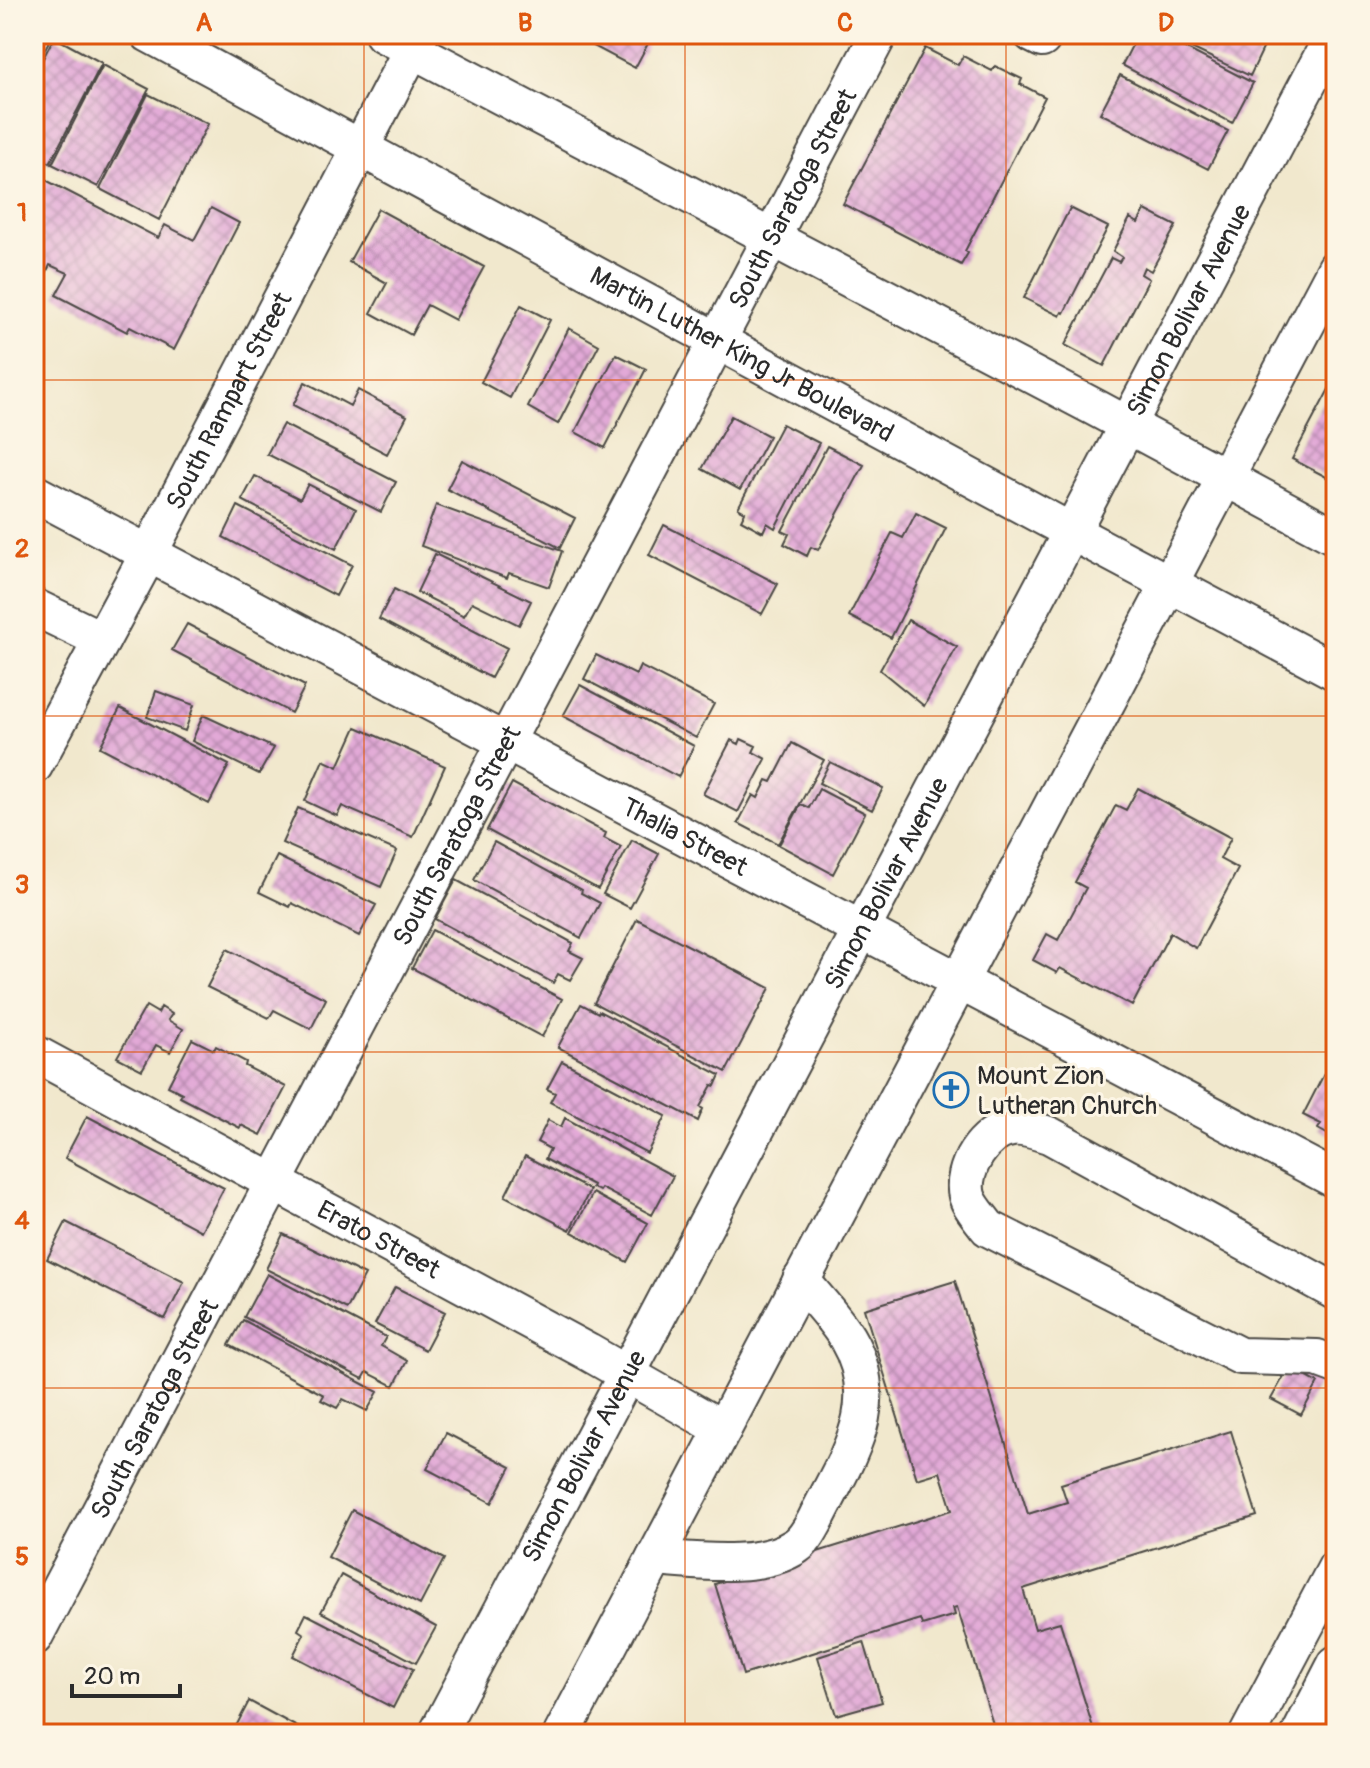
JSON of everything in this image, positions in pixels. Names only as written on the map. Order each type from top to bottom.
[{"type":"street","name":"Martin Luther King Jr Boulevard","points":[[149,34],[1336,672]]},
{"type":"street","name":"South Saratoga Street","points":[[34,1637],[879,34]]},
{"type":"street","name":"Simon Bolivar Avenue","points":[[437,1734],[1334,34]]},
{"type":"street","name":"South Rampart Street","points":[[34,766],[45,718],[102,640],[149,553],[360,149],[405,39]]},
{"type":"street","points":[[405,39],[1336,537]]},
{"type":"street","points":[[562,1734],[1336,268]]},
{"type":"street","name":"Thalia Street","points":[[34,493],[1336,1180]]},
{"type":"street","points":[[34,607],[102,640]]},
{"type":"street","name":"Erato Street","points":[[34,1053],[628,1374],[723,1429]]},
{"type":"street","points":[[1336,1292],[1049,1135],[1012,1128],[997,1133],[978,1151],[966,1176],[967,1198],[988,1228],[1001,1235],[1240,1356],[1317,1358],[1336,1365]]},
{"type":"street","points":[[655,1558],[722,1563],[766,1557],[795,1547],[806,1537],[815,1521],[862,1422],[865,1403],[862,1375],[846,1338],[801,1280]]},
{"type":"street","points":[[1336,1568],[1256,1719],[1309,1731],[1336,1664]]},
{"type":"building","points":[[34,34],[49,41],[34,70]]},
{"type":"building","points":[[571,34],[653,34],[635,68]]},
{"type":"building","points":[[1138,34],[1158,34],[1253,83],[1232,123],[1122,65]]},
{"type":"building","points":[[1162,34],[1270,34],[1250,76]]},
{"type":"building","points":[[54,37],[102,63],[50,163],[34,155],[34,76]]},
{"type":"building","points":[[925,48],[958,65],[963,56],[992,71],[995,66],[1022,79],[1020,84],[1045,97],[965,251],[968,253],[961,265],[843,204]]},
{"type":"building","points":[[103,65],[149,89],[98,187],[52,164]]},
{"type":"building","points":[[1120,75],[1228,131],[1208,169],[1100,113]]},
{"type":"building","points":[[148,94],[208,124],[159,220],[100,189]]},
{"type":"building","points":[[34,174],[158,238],[165,225],[194,240],[211,208],[239,223],[174,350],[130,327],[127,332],[56,295],[68,273],[50,265],[34,296]]},
{"type":"building","points":[[1070,208],[1108,227],[1060,316],[1024,298]]},
{"type":"building","points":[[378,209],[484,267],[455,320],[427,305],[411,335],[371,313],[387,283],[349,262]]},
{"type":"building","points":[[1145,210],[1176,226],[1151,271],[1144,267],[1141,274],[1149,279],[1104,366],[1065,345],[1111,258],[1119,262],[1122,257],[1113,251],[1130,218],[1138,223]]},
{"type":"building","points":[[521,305],[550,320],[510,398],[481,382]]},
{"type":"building","points":[[569,328],[599,345],[558,424],[528,407]]},
{"type":"building","points":[[616,354],[646,369],[605,448],[575,432]]},
{"type":"building","points":[[1336,376],[1336,482],[1292,459]]},
{"type":"building","points":[[305,382],[350,406],[358,390],[407,416],[387,454],[293,405]]},
{"type":"building","points":[[731,416],[769,436],[740,490],[702,469]]},
{"type":"building","points":[[283,424],[396,482],[381,512],[267,454]]},
{"type":"building","points":[[782,424],[819,443],[775,528],[767,523],[763,532],[741,520],[745,512],[738,508]]},
{"type":"building","points":[[827,446],[864,465],[818,550],[811,547],[807,556],[784,544],[789,534],[782,531]]},
{"type":"building","points":[[462,460],[575,518],[560,548],[447,489]]},
{"type":"building","points":[[255,476],[300,499],[308,484],[356,509],[336,549],[242,500]]},
{"type":"building","points":[[436,505],[562,551],[549,587],[509,573],[507,578],[421,546]]},
{"type":"building","points":[[238,506],[352,565],[336,596],[223,537]]},
{"type":"building","points":[[916,513],[946,528],[891,638],[849,616],[892,533],[903,538]]},
{"type":"building","points":[[664,525],[778,584],[762,614],[649,555]]},
{"type":"building","points":[[435,554],[531,601],[519,625],[472,602],[464,616],[417,592]]},
{"type":"building","points":[[394,589],[507,648],[491,678],[379,619]]},
{"type":"building","points":[[908,620],[957,647],[924,706],[880,670]]},
{"type":"building","points":[[187,624],[305,686],[291,713],[172,650]]},
{"type":"building","points":[[596,655],[636,675],[640,666],[714,704],[696,738],[584,679]]},
{"type":"building","points":[[580,685],[694,746],[678,777],[563,716]]},
{"type":"building","points":[[156,691],[194,705],[185,731],[147,717]]},
{"type":"building","points":[[120,708],[229,765],[209,804],[100,747]]},
{"type":"building","points":[[203,715],[274,748],[259,774],[192,741]]},
{"type":"building","points":[[356,727],[445,766],[413,837],[342,806],[337,816],[305,801],[323,760],[338,767]]},
{"type":"building","points":[[741,739],[756,746],[753,752],[766,759],[738,812],[703,794],[731,740],[739,744]]},
{"type":"building","points":[[792,743],[824,760],[778,844],[738,823],[753,795],[758,798],[767,780],[772,782]]},
{"type":"building","points":[[830,762],[883,788],[872,810],[819,783]]},
{"type":"building","points":[[512,783],[606,833],[604,838],[621,847],[598,889],[487,830]]},
{"type":"building","points":[[1138,788],[1231,838],[1220,859],[1238,869],[1196,948],[1170,933],[1132,1006],[1060,968],[1057,973],[1033,960],[1047,934],[1058,940],[1086,888],[1075,882],[1116,805],[1126,810]]},
{"type":"building","points":[[819,789],[865,813],[833,874],[779,845],[801,804],[809,808]]},
{"type":"building","points":[[298,808],[397,851],[381,887],[282,843]]},
{"type":"building","points":[[632,840],[659,854],[630,908],[603,894]]},
{"type":"building","points":[[494,842],[600,903],[581,938],[474,880]]},
{"type":"building","points":[[277,856],[376,905],[359,936],[292,903],[290,907],[259,892]]},
{"type":"building","points":[[456,880],[573,943],[569,951],[583,958],[570,980],[558,974],[553,983],[435,919]]},
{"type":"building","points":[[637,919],[770,988],[726,1072],[594,1003]]},
{"type":"building","points":[[432,930],[562,999],[542,1037],[412,968]]},
{"type":"building","points":[[227,949],[326,999],[311,1029],[274,1010],[269,1018],[207,987]]},
{"type":"building","points":[[581,1004],[720,1075],[700,1107],[703,1109],[698,1121],[558,1047]]},
{"type":"building","points":[[146,1006],[158,1013],[161,1007],[172,1014],[168,1020],[183,1029],[170,1052],[156,1045],[142,1070],[117,1057]]},
{"type":"building","points":[[192,1039],[214,1050],[216,1046],[246,1062],[245,1066],[286,1087],[261,1135],[241,1125],[240,1128],[180,1097],[182,1093],[168,1086]]},
{"type":"building","points":[[562,1061],[666,1116],[647,1153],[550,1102],[555,1093],[547,1089]]},
{"type":"building","points":[[1325,1072],[1336,1077],[1336,1139],[1318,1129],[1321,1124],[1303,1115]]},
{"type":"building","points":[[87,1116],[224,1188],[201,1231],[65,1158]]},
{"type":"building","points":[[565,1118],[673,1176],[652,1215],[601,1188],[599,1191],[545,1159],[550,1149],[537,1142],[548,1120],[561,1127]]},
{"type":"building","points":[[525,1156],[590,1190],[570,1230],[505,1196]]},
{"type":"building","points":[[593,1193],[648,1223],[627,1262],[572,1232]]},
{"type":"building","points":[[66,1222],[184,1282],[165,1319],[47,1259]]},
{"type":"building","points":[[283,1234],[365,1275],[347,1309],[266,1269]]},
{"type":"building","points":[[267,1274],[386,1337],[381,1346],[407,1361],[394,1386],[367,1372],[363,1379],[244,1317]]},
{"type":"building","points":[[955,1281],[1028,1514],[1067,1502],[1061,1484],[1231,1431],[1257,1516],[1023,1589],[1035,1629],[1060,1622],[1095,1734],[996,1734],[957,1607],[953,1608],[955,1615],[922,1625],[920,1619],[743,1675],[715,1584],[952,1510],[940,1472],[917,1479],[864,1309]]},
{"type":"building","points":[[395,1287],[445,1312],[425,1350],[375,1324]]},
{"type":"building","points":[[243,1320],[378,1392],[367,1411],[343,1399],[337,1408],[321,1400],[324,1395],[229,1345]]},
{"type":"building","points":[[1289,1367],[1318,1383],[1301,1415],[1271,1399]]},
{"type":"building","points":[[446,1433],[511,1467],[492,1503],[427,1469]]},
{"type":"building","points":[[352,1510],[444,1559],[420,1605],[328,1557]]},
{"type":"building","points":[[341,1575],[436,1627],[416,1663],[321,1612]]},
{"type":"building","points":[[306,1614],[413,1669],[393,1708],[293,1656],[304,1634],[298,1630]]},
{"type":"building","points":[[864,1642],[882,1702],[836,1715],[818,1657]]},
{"type":"building","points":[[249,1701],[310,1734],[232,1734]]},
{"type":"place","name":"Mount Zion Lutheran Church","points":[[951,1090]]}]
